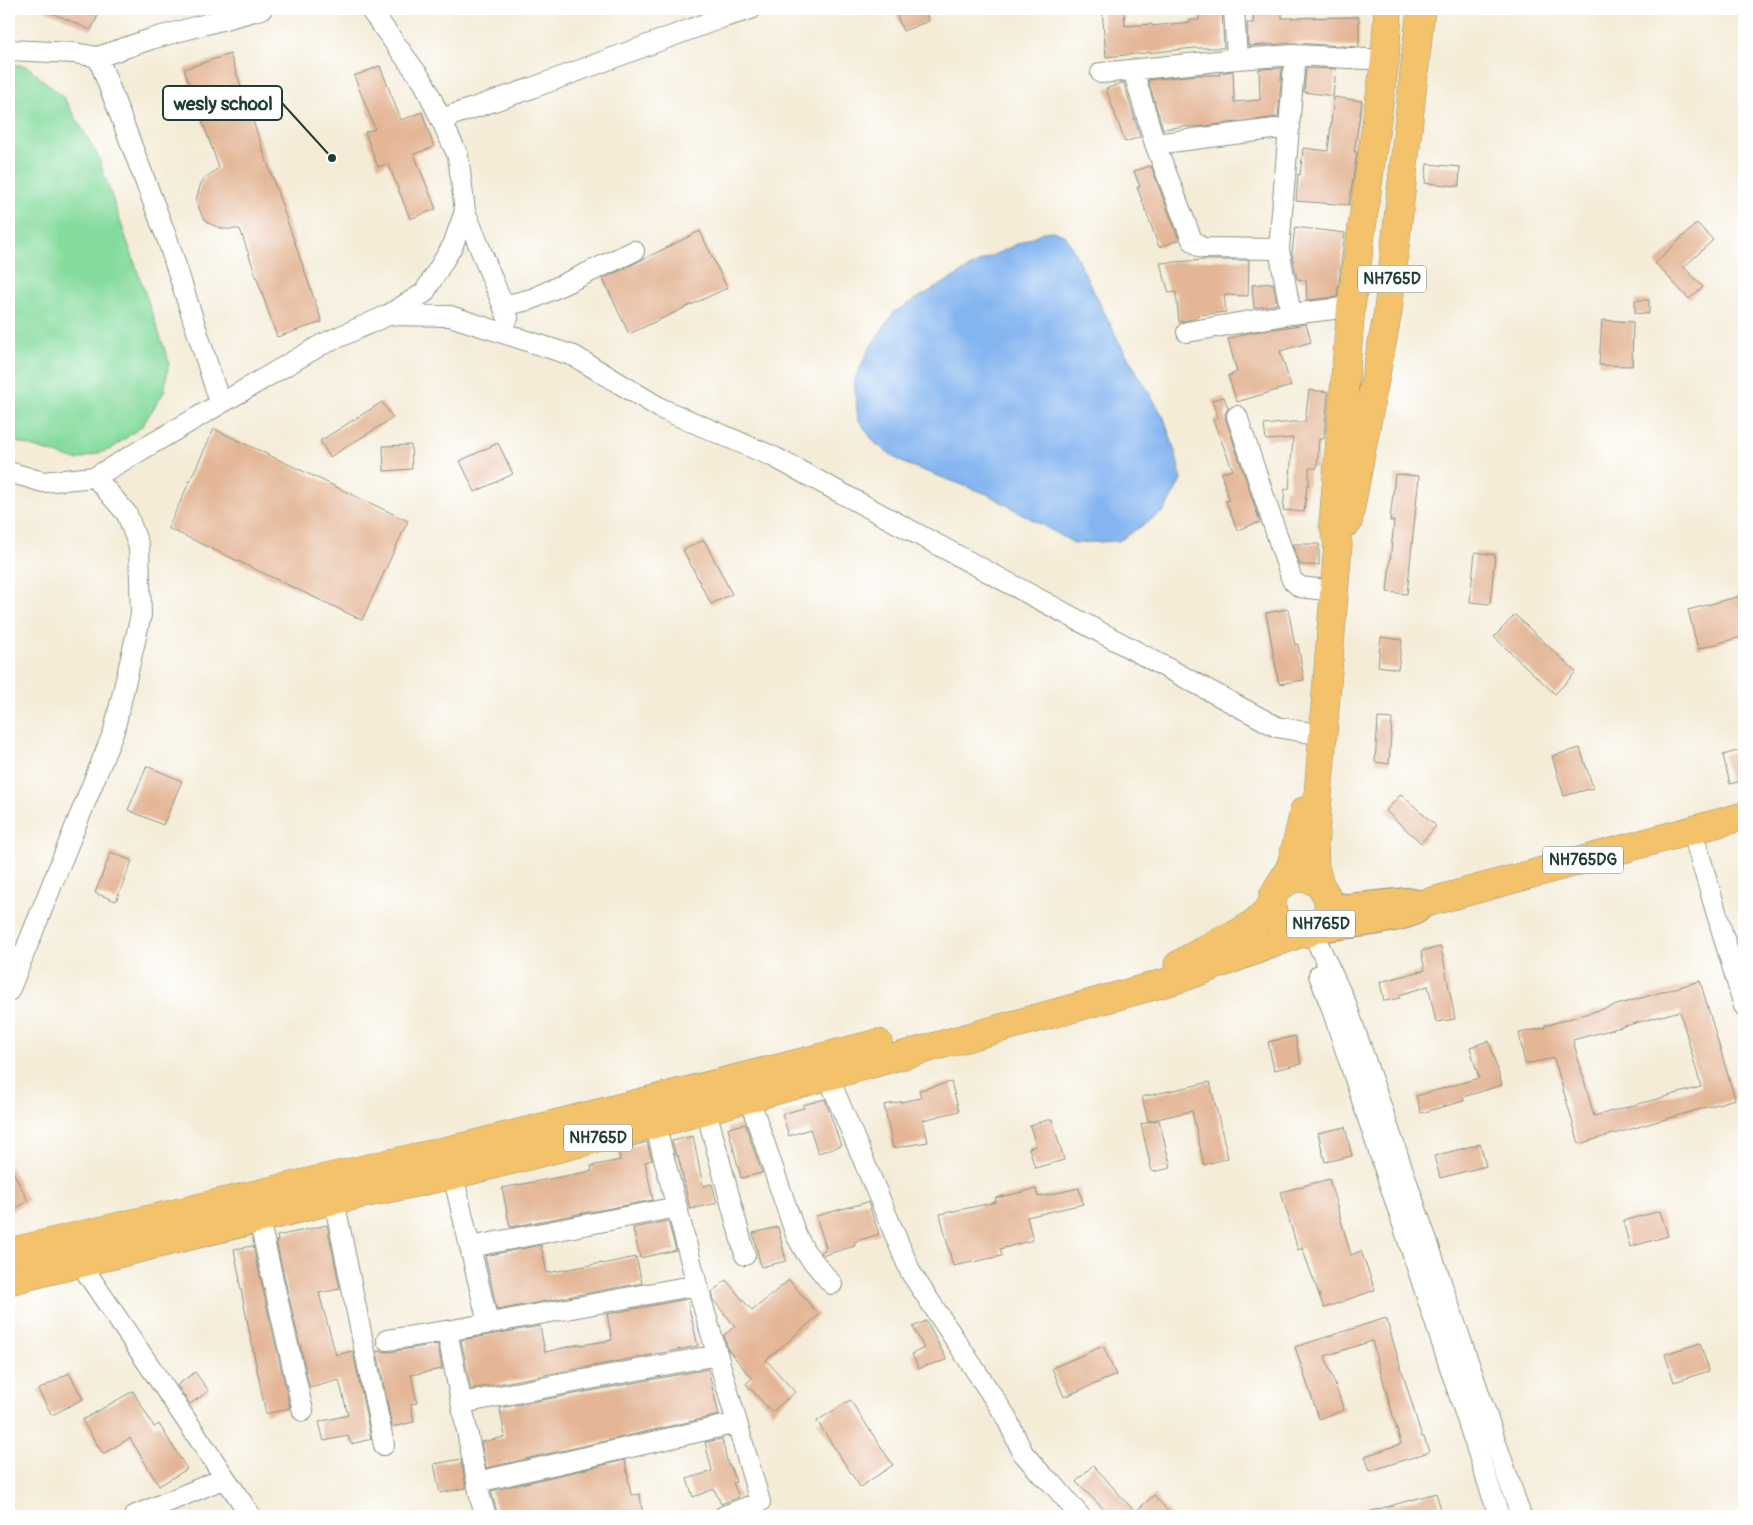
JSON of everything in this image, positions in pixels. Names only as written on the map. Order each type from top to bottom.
[{"type":"highway","name":"NH765D","points":[[1313,920],[1314,846],[1338,544],[1333,523],[1351,307],[1385,60],[1388,9]]},
{"type":"highway","name":"NH765D","points":[[1338,544],[1346,529],[1349,517],[1388,310],[1421,9]]},
{"type":"highway","name":"NH765D","points":[[1313,920],[1291,932],[1283,928],[1277,922],[1275,897],[1290,867],[1321,744]]},
{"type":"highway","name":"NH765DG","points":[[1422,904],[1744,816]]},
{"type":"highway","name":"NH765D","points":[[9,1252],[467,1146],[1175,967],[1222,940],[1239,933],[1255,922],[1287,881],[1297,878],[1308,879],[1313,920]]},
{"type":"highway","name":"NH765D","points":[[9,1281],[334,1200],[453,1175],[706,1110],[1182,978],[1313,920]]},
{"type":"main road","points":[[1313,920],[1348,906],[1407,901],[1422,904]]},
{"type":"street","points":[[9,50],[98,56],[262,9]]},
{"type":"street","points":[[370,9],[424,83],[458,156],[465,211],[515,336]]},
{"type":"street","points":[[441,119],[529,89],[720,18],[751,9]]},
{"type":"street","points":[[1234,9],[1236,59]]},
{"type":"street","points":[[1291,314],[1279,249],[1295,55]]},
{"type":"street","points":[[1102,73],[1295,55],[1385,60]]},
{"type":"street","points":[[98,56],[168,241],[220,403]]},
{"type":"street","points":[[1133,70],[1154,144],[1192,240],[1196,245],[1202,248],[1279,249]]},
{"type":"street","points":[[1154,144],[1290,127]]},
{"type":"street","points":[[9,472],[43,482],[95,476],[321,345],[388,315],[424,293],[453,245],[465,211]]},
{"type":"street","points":[[503,306],[532,300],[634,251]]},
{"type":"street","points":[[1187,332],[1291,314],[1351,307]]},
{"type":"street","points":[[388,315],[450,316],[574,356],[662,409],[774,457],[1277,727],[1321,744]]},
{"type":"street","points":[[1237,416],[1288,573],[1292,580],[1300,587],[1334,591]]},
{"type":"street","points":[[9,991],[114,731],[141,615],[139,547],[127,514],[95,476]]},
{"type":"street","points":[[1692,830],[1744,1006]]},
{"type":"street","points":[[1313,920],[1331,1006],[1499,1516]]},
{"type":"street","points":[[1313,920],[1346,1004],[1521,1516]]},
{"type":"street","points":[[828,1076],[911,1273],[1004,1415],[1023,1453],[1080,1516]]},
{"type":"street","points":[[749,1098],[796,1235],[806,1253],[832,1284]]},
{"type":"street","points":[[706,1110],[745,1255]]},
{"type":"street","points":[[655,1124],[697,1286],[765,1509],[724,1516]]},
{"type":"street","points":[[453,1175],[488,1323]]},
{"type":"street","points":[[334,1200],[384,1445]]},
{"type":"street","points":[[470,1247],[677,1206]]},
{"type":"street","points":[[259,1219],[303,1411]]},
{"type":"street","points":[[80,1263],[251,1516]]},
{"type":"street","points":[[387,1340],[697,1286]]},
{"type":"street","points":[[447,1331],[477,1482],[486,1516]]},
{"type":"street","points":[[462,1403],[717,1355]]},
{"type":"street","points":[[477,1482],[738,1424]]},
{"type":"street","points":[[134,1516],[225,1478]]},
{"type":"green space","points":[[9,64],[27,66],[64,98],[97,154],[169,362],[164,392],[142,426],[111,449],[77,460],[9,438]]},
{"type":"water","points":[[1053,231],[1066,236],[1119,342],[1164,418],[1176,454],[1181,480],[1164,511],[1119,541],[1074,543],[987,494],[903,463],[875,443],[858,419],[854,381],[869,349],[894,312],[985,259],[1043,232]]},
{"type":"building","points":[[43,9],[101,9],[91,30]]},
{"type":"building","points":[[894,9],[924,9],[929,21],[903,31]]},
{"type":"building","points":[[1102,9],[1124,9],[1125,26],[1152,24],[1152,26],[1199,20],[1199,9],[1222,9],[1224,48],[1195,48],[1106,57]]},
{"type":"building","points":[[1254,9],[1282,9],[1282,18],[1359,17],[1359,47],[1296,43],[1248,46],[1247,23],[1253,23]]},
{"type":"building","points":[[230,54],[322,322],[277,337],[240,229],[223,229],[208,223],[202,216],[196,200],[201,183],[219,168],[184,69]]},
{"type":"building","points":[[380,66],[401,120],[422,112],[434,147],[414,154],[436,209],[410,219],[388,163],[378,167],[365,132],[375,129],[354,76]]},
{"type":"building","points":[[1282,68],[1278,117],[1205,126],[1163,129],[1148,80],[1198,75],[1220,75],[1219,73],[1233,71],[1234,102],[1260,100],[1259,69]]},
{"type":"building","points":[[1306,68],[1336,69],[1333,96],[1304,92]]},
{"type":"building","points":[[1124,83],[1140,137],[1125,142],[1106,89]]},
{"type":"building","points":[[1334,97],[1362,101],[1354,152],[1357,152],[1349,205],[1296,201],[1298,174],[1300,175],[1303,148],[1328,151]]},
{"type":"building","points":[[1427,164],[1460,167],[1459,186],[1425,183]]},
{"type":"building","points":[[1151,166],[1179,240],[1159,247],[1137,187],[1140,187],[1134,171]]},
{"type":"building","points":[[1697,223],[1713,240],[1684,267],[1703,287],[1689,299],[1655,263]]},
{"type":"building","points":[[1295,227],[1345,233],[1337,297],[1307,300],[1306,280],[1297,279],[1292,253]]},
{"type":"building","points":[[700,231],[727,288],[629,334],[603,279]]},
{"type":"building","points":[[1204,260],[1249,260],[1248,296],[1224,295],[1226,312],[1197,315],[1197,318],[1179,322],[1176,292],[1169,293],[1160,263]]},
{"type":"building","points":[[1273,283],[1277,304],[1254,308],[1252,285]]},
{"type":"building","points":[[1635,300],[1649,300],[1649,314],[1635,313]]},
{"type":"building","points":[[1602,320],[1633,322],[1632,366],[1599,365]]},
{"type":"building","points":[[1306,324],[1311,342],[1280,351],[1291,386],[1237,402],[1228,376],[1237,372],[1228,339],[1248,333]]},
{"type":"building","points":[[1309,390],[1328,392],[1324,439],[1319,439],[1317,468],[1309,468],[1309,485],[1307,485],[1304,512],[1283,510],[1285,489],[1289,489],[1293,438],[1266,440],[1264,425],[1305,422]]},
{"type":"building","points":[[1224,397],[1228,408],[1225,414],[1226,420],[1260,522],[1237,530],[1226,501],[1229,500],[1221,473],[1233,470],[1213,420],[1218,418],[1212,400]]},
{"type":"building","points":[[382,402],[393,418],[330,457],[320,441]]},
{"type":"building","points":[[214,429],[408,521],[362,620],[168,528]]},
{"type":"building","points":[[498,443],[513,474],[475,492],[460,461]]},
{"type":"building","points":[[411,445],[412,469],[384,471],[383,446]]},
{"type":"building","points":[[1395,474],[1419,476],[1407,594],[1387,592],[1394,521],[1390,521]]},
{"type":"building","points":[[704,540],[732,594],[711,604],[683,550]]},
{"type":"building","points":[[1293,544],[1319,544],[1319,565],[1300,565]]},
{"type":"building","points":[[1475,552],[1495,555],[1490,604],[1470,602]]},
{"type":"building","points":[[1744,595],[1744,636],[1698,649],[1688,610]]},
{"type":"building","points":[[1288,609],[1295,645],[1298,644],[1304,680],[1279,684],[1266,613]]},
{"type":"building","points":[[1515,615],[1576,672],[1555,694],[1494,637]]},
{"type":"building","points":[[1381,637],[1402,640],[1398,669],[1378,666]]},
{"type":"building","points":[[1378,718],[1392,719],[1389,764],[1375,762]]},
{"type":"building","points":[[1580,748],[1593,788],[1564,796],[1552,756]]},
{"type":"building","points":[[1744,749],[1744,780],[1730,784],[1723,755]]},
{"type":"building","points":[[147,766],[182,781],[163,825],[128,810]]},
{"type":"building","points":[[1401,794],[1436,826],[1421,843],[1386,811]]},
{"type":"building","points":[[111,852],[132,861],[116,901],[95,893]]},
{"type":"building","points":[[1441,947],[1455,1019],[1436,1022],[1428,986],[1399,995],[1400,998],[1384,1001],[1380,982],[1425,970],[1421,951]]},
{"type":"building","points":[[1700,981],[1735,1099],[1579,1144],[1554,1058],[1525,1064],[1519,1033],[1545,1028],[1544,1026]],"holes":[[[1680,1011],[1701,1087],[1594,1116],[1573,1040]]]},
{"type":"building","points":[[1295,1036],[1301,1064],[1274,1070],[1268,1042]]},
{"type":"building","points":[[1489,1041],[1502,1085],[1463,1097],[1464,1101],[1421,1113],[1416,1096],[1479,1078],[1470,1047]]},
{"type":"building","points":[[951,1082],[959,1111],[923,1120],[928,1142],[893,1148],[884,1105],[921,1098],[919,1090]]},
{"type":"building","points":[[1210,1082],[1228,1158],[1204,1165],[1192,1111],[1148,1121],[1142,1097]]},
{"type":"building","points":[[825,1099],[841,1146],[818,1153],[810,1129],[789,1136],[782,1114],[804,1108],[803,1105]]},
{"type":"building","points":[[1052,1119],[1064,1160],[1035,1168],[1029,1148],[1036,1146],[1030,1125]]},
{"type":"building","points":[[1159,1120],[1171,1168],[1152,1172],[1141,1124]]},
{"type":"building","points":[[745,1124],[762,1173],[741,1178],[728,1128]]},
{"type":"building","points":[[1345,1127],[1352,1156],[1325,1162],[1318,1133]]},
{"type":"building","points":[[693,1136],[703,1186],[712,1184],[717,1203],[690,1209],[678,1155],[676,1156],[672,1141]]},
{"type":"building","points":[[647,1142],[652,1160],[645,1162],[653,1200],[510,1227],[502,1188],[592,1171],[591,1166],[620,1160],[618,1150]]},
{"type":"building","points":[[1480,1144],[1486,1166],[1440,1178],[1434,1156]]},
{"type":"building","points":[[9,1164],[28,1201],[9,1212]]},
{"type":"building","points":[[1329,1179],[1351,1255],[1361,1251],[1375,1290],[1324,1308],[1302,1248],[1298,1250],[1281,1192]]},
{"type":"building","points":[[1079,1188],[1083,1204],[1027,1217],[1033,1240],[1000,1249],[1002,1256],[953,1266],[940,1214],[996,1202],[995,1198],[1036,1189],[1038,1197]]},
{"type":"building","points":[[868,1202],[879,1234],[854,1242],[855,1246],[824,1255],[821,1253],[826,1248],[816,1216]]},
{"type":"building","points":[[1660,1211],[1668,1236],[1630,1247],[1623,1221]]},
{"type":"building","points":[[668,1221],[676,1250],[640,1258],[633,1228]]},
{"type":"building","points":[[327,1225],[340,1289],[319,1293],[336,1355],[353,1351],[371,1439],[351,1444],[348,1436],[324,1441],[319,1422],[348,1415],[339,1380],[310,1388],[276,1241],[278,1241],[277,1236]]},
{"type":"building","points":[[778,1227],[786,1261],[761,1267],[753,1233]]},
{"type":"building","points":[[541,1245],[547,1273],[636,1257],[642,1283],[497,1310],[485,1256]]},
{"type":"building","points":[[253,1246],[290,1408],[266,1414],[234,1249]]},
{"type":"building","points":[[726,1280],[752,1311],[789,1280],[819,1315],[766,1360],[795,1392],[772,1412],[746,1384],[752,1378],[728,1350],[724,1335],[735,1326],[714,1301],[712,1292]]},
{"type":"building","points":[[687,1299],[698,1346],[471,1389],[461,1340],[540,1326],[545,1352],[581,1344],[612,1340],[607,1314]]},
{"type":"building","points":[[1386,1318],[1422,1437],[1424,1437],[1429,1452],[1370,1471],[1365,1456],[1401,1444],[1372,1341],[1325,1356],[1344,1410],[1319,1419],[1295,1347]]},
{"type":"building","points":[[926,1321],[947,1360],[919,1369],[912,1354],[924,1348],[913,1327]]},
{"type":"building","points":[[1700,1343],[1709,1371],[1674,1382],[1665,1354]]},
{"type":"building","points":[[438,1344],[442,1369],[411,1375],[417,1403],[411,1404],[414,1422],[392,1427],[377,1351],[389,1352]]},
{"type":"building","points":[[1103,1346],[1116,1375],[1064,1397],[1052,1368]]},
{"type":"building","points":[[708,1369],[719,1415],[486,1468],[481,1442],[505,1437],[500,1408]]},
{"type":"building","points":[[195,1372],[209,1391],[190,1404],[177,1385]]},
{"type":"building","points":[[69,1373],[83,1399],[52,1415],[38,1390]]},
{"type":"building","points":[[133,1391],[154,1427],[159,1424],[187,1469],[159,1486],[130,1438],[103,1454],[82,1420]]},
{"type":"building","points":[[850,1400],[893,1465],[860,1487],[817,1421]]},
{"type":"building","points":[[722,1439],[728,1465],[730,1465],[736,1482],[733,1483],[739,1497],[721,1504],[714,1489],[693,1497],[687,1479],[712,1471],[705,1442]]},
{"type":"building","points":[[461,1459],[466,1488],[440,1493],[434,1464]]},
{"type":"building","points":[[625,1460],[631,1495],[640,1494],[643,1516],[498,1516],[491,1491]]},
{"type":"building","points":[[1093,1465],[1135,1512],[1154,1495],[1172,1516],[1111,1516],[1076,1482]]},
{"type":"building","points":[[1436,1493],[1443,1516],[1368,1516],[1368,1512]]},
{"type":"place","name":"wesly school","points":[[332,158]]}]
